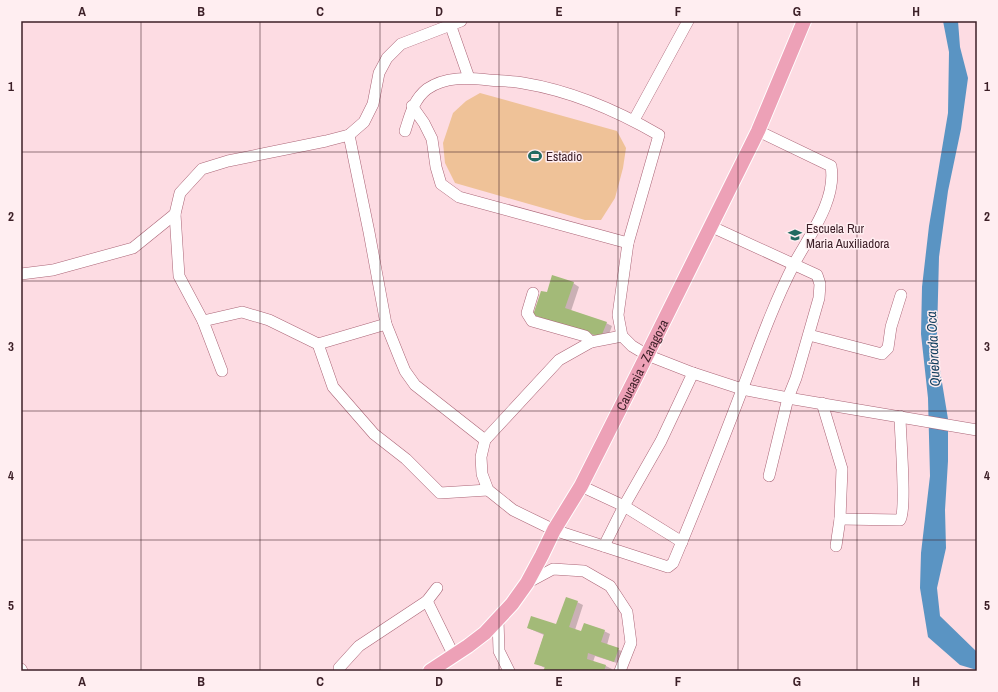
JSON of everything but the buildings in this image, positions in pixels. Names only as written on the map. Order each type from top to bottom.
[{"type":"main road","name":"Caucasia - Zaragoza","points":[[430,671],[454,656],[485,633],[512,604],[527,583],[554,530],[581,486],[758,131],[804,21]]},
{"type":"street","points":[[634,120],[688,21]]},
{"type":"street","points":[[222,371],[203,321],[179,276],[175,214],[180,193],[202,169],[228,161],[349,135],[364,122],[373,104],[379,73],[387,58],[401,44],[453,22],[469,78]]},
{"type":"street","points":[[405,131],[412,106],[427,90],[447,80],[469,78],[523,83],[575,96],[634,120],[659,135],[628,243],[618,315],[622,336],[632,346],[647,355],[693,373],[742,389],[977,430]]},
{"type":"street","points":[[412,106],[432,138],[436,167],[441,184],[459,198],[628,243]]},
{"type":"street","points":[[622,336],[591,342],[559,360],[485,440],[481,457],[482,474],[488,490],[513,510],[554,530],[668,567],[673,563],[682,542],[768,323],[794,264],[822,215],[832,183],[831,166],[758,131]]},
{"type":"street","points":[[349,135],[386,324],[402,365],[415,385],[485,440]]},
{"type":"street","points":[[21,274],[52,270],[133,248],[175,214]]},
{"type":"street","points":[[710,226],[817,275],[820,284],[819,298],[809,335],[788,398],[769,476]]},
{"type":"street","points":[[533,293],[527,313],[532,321],[585,336],[591,342]]},
{"type":"street","points":[[809,335],[882,354],[888,348],[891,327],[901,295]]},
{"type":"street","points":[[203,321],[242,312],[269,320],[318,344],[386,324]]},
{"type":"street","points":[[318,344],[333,387],[374,434],[406,459],[440,493],[488,490]]},
{"type":"street","points":[[604,546],[624,506],[661,441],[693,373]]},
{"type":"street","points":[[822,403],[842,469],[840,519],[836,546]]},
{"type":"street","points":[[840,519],[900,520],[902,518],[904,500],[900,416]]},
{"type":"street","points":[[581,486],[624,506],[682,542]]},
{"type":"street","points":[[527,583],[553,569],[584,571],[610,586],[627,612],[631,643],[620,671]]},
{"type":"street","points":[[339,668],[359,646],[427,601],[437,588]]},
{"type":"street","points":[[427,601],[454,656]]},
{"type":"street","points":[[498,620],[499,651],[509,671]]},
{"type":"shaded area","name":"Estadio","points":[[480,93],[617,131],[626,148],[623,168],[615,198],[601,220],[585,220],[455,183],[445,163],[443,143],[453,113],[466,101]]},
{"type":"water","name":"Quebrada Oca","points":[[943,21],[958,21],[960,47],[968,78],[961,129],[948,191],[939,257],[937,334],[939,364],[948,419],[948,461],[945,510],[946,548],[937,588],[940,616],[977,652],[977,670],[960,665],[928,637],[920,588],[921,553],[930,476],[928,398],[921,334],[922,287],[929,226],[948,113],[949,52]]},
{"type":"place","name":"Estadio","points":[[535,156]]},
{"type":"place","name":"Escuela Rur Maria Auxiliadora","points":[[795,235]]}]
